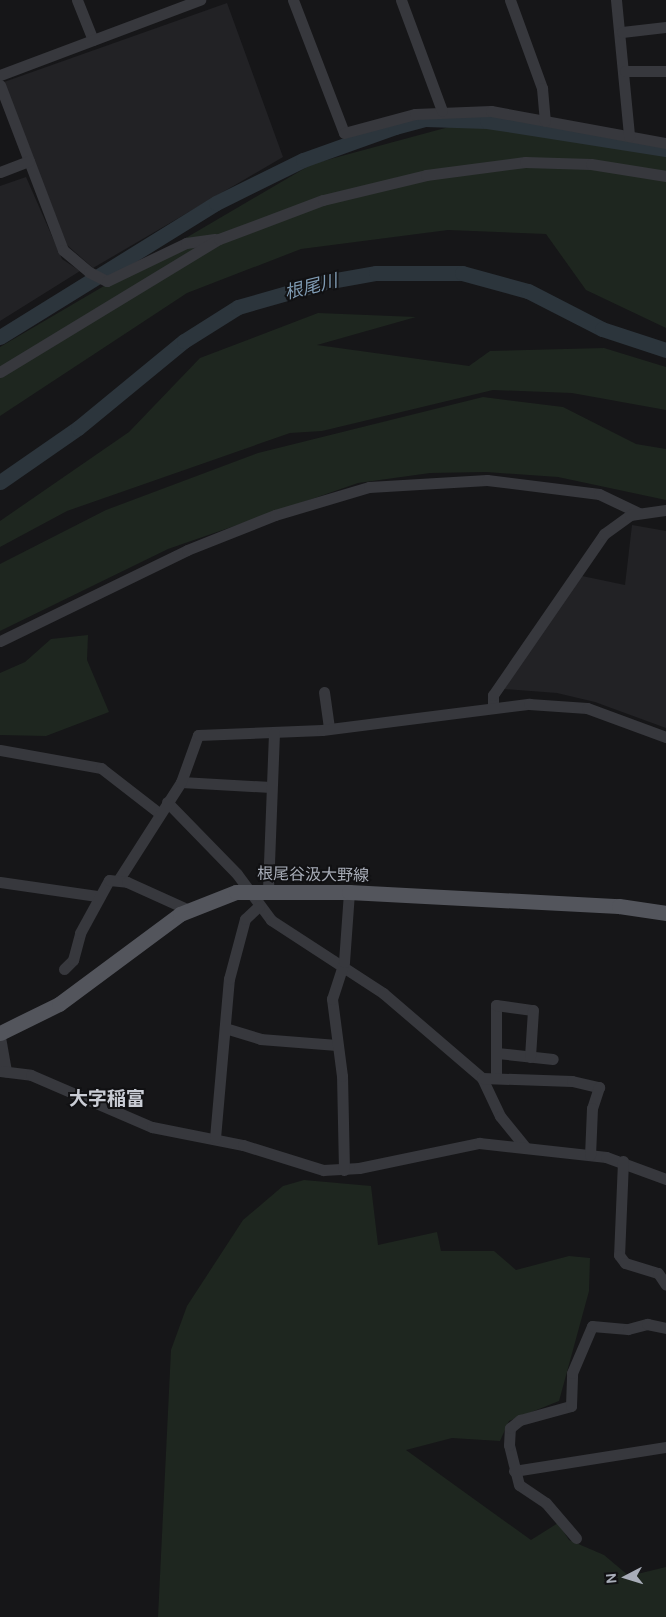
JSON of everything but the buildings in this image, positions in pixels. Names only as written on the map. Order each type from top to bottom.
[{"type":"main road","name":"根尾谷汲大野線","points":[[0,1033],[59,1004],[189,910],[250,890],[349,892],[619,906],[666,912]]},
{"type":"street","points":[[77,0],[93,40]]},
{"type":"street","points":[[0,75],[187,2],[200,0]]},
{"type":"street","points":[[293,0],[344,133],[442,111],[491,111],[666,143]]},
{"type":"street","points":[[402,0],[442,111]]},
{"type":"street","points":[[510,0],[542,88],[545,121]]},
{"type":"street","points":[[616,0],[622,32],[629,136]]},
{"type":"street","points":[[622,32],[666,27]]},
{"type":"street","points":[[625,71],[666,71]]},
{"type":"street","points":[[0,85],[63,250],[89,272],[102,280],[186,243],[219,239]]},
{"type":"street","points":[[0,172],[29,162]]},
{"type":"street","points":[[0,372],[219,239],[323,200],[468,168],[557,162],[666,176]]},
{"type":"street","points":[[0,641],[187,550],[275,515],[369,487],[439,480],[496,481],[599,494],[639,512]]},
{"type":"street","points":[[493,708],[493,696],[604,534],[639,512],[666,510]]},
{"type":"street","points":[[324,692],[328,728]]},
{"type":"street","points":[[119,879],[159,813],[181,782],[198,736],[274,733],[328,728],[529,704],[587,708],[666,737]]},
{"type":"street","points":[[268,889],[274,733]]},
{"type":"street","points":[[0,750],[101,768],[159,813]]},
{"type":"street","points":[[181,782],[271,787]]},
{"type":"street","points":[[167,802],[250,890],[259,906],[277,924],[383,993],[482,1078],[500,1116],[525,1147]]},
{"type":"street","points":[[64,968],[73,960],[97,896],[109,880],[119,879],[189,910]]},
{"type":"street","points":[[0,882],[73,896],[97,896]]},
{"type":"street","points":[[344,1170],[344,1109],[332,999],[341,967],[349,892]]},
{"type":"street","points":[[215,1138],[224,1028],[233,959],[245,919],[259,906]]},
{"type":"street","points":[[496,1076],[496,1005],[531,1008],[530,1057]]},
{"type":"street","points":[[224,1028],[269,1040],[337,1045]]},
{"type":"street","points":[[0,1037],[3,1071],[31,1075],[152,1127],[215,1138],[304,1166],[344,1170],[479,1143],[590,1155],[623,1161],[666,1179]]},
{"type":"street","points":[[497,1053],[553,1059]]},
{"type":"street","points":[[482,1078],[496,1076],[572,1081],[599,1087],[592,1108],[590,1155]]},
{"type":"street","points":[[623,1161],[619,1255],[625,1263],[658,1273],[666,1285]]},
{"type":"street","points":[[576,1538],[546,1503],[519,1485],[514,1471],[510,1428],[520,1420],[570,1406],[572,1373],[592,1326],[623,1329],[647,1324],[666,1328]]},
{"type":"street","points":[[514,1471],[666,1447]]},
{"type":"shaded area","points":[[227,3],[283,157],[93,268],[67,245],[4,82]]},
{"type":"shaded area","points":[[471,121],[666,151],[666,328],[586,290],[546,234],[448,230],[301,249],[187,293],[0,416],[0,347],[312,164]]},
{"type":"shaded area","points":[[26,177],[62,259],[80,271],[0,321],[0,186]]},
{"type":"shaded area","points":[[318,313],[416,317],[317,345],[469,366],[490,351],[604,348],[666,367],[666,410],[572,393],[493,390],[322,431],[290,433],[67,511],[0,547],[0,521],[129,432],[200,358]]},
{"type":"shaded area","points":[[483,397],[563,407],[636,444],[666,449],[666,500],[558,477],[486,472],[430,473],[358,483],[168,549],[0,631],[0,564],[106,510],[258,453]]},
{"type":"shaded area","points":[[632,525],[666,531],[666,728],[595,702],[557,693],[503,689],[582,576],[625,585]]},
{"type":"shaded area","points":[[88,635],[87,660],[109,712],[46,736],[0,735],[0,673],[25,662],[51,639]]},
{"type":"shaded area","points":[[304,1180],[371,1186],[378,1245],[437,1232],[441,1251],[494,1251],[516,1270],[569,1256],[590,1258],[589,1291],[559,1401],[509,1421],[500,1441],[452,1438],[406,1450],[531,1540],[558,1523],[569,1540],[604,1555],[629,1576],[666,1567],[666,1617],[158,1617],[171,1350],[187,1306],[243,1220],[283,1186]]},
{"type":"waterway","points":[[0,337],[216,203],[303,160],[395,127],[425,119],[487,121],[666,149]]},
{"type":"waterway","name":"根尾川","points":[[0,482],[78,428],[184,341],[238,307],[325,282],[376,273],[462,273],[528,291],[602,329],[666,350]]},
{"type":"district","name":"大字稲富","points":[[107,1099]]}]
